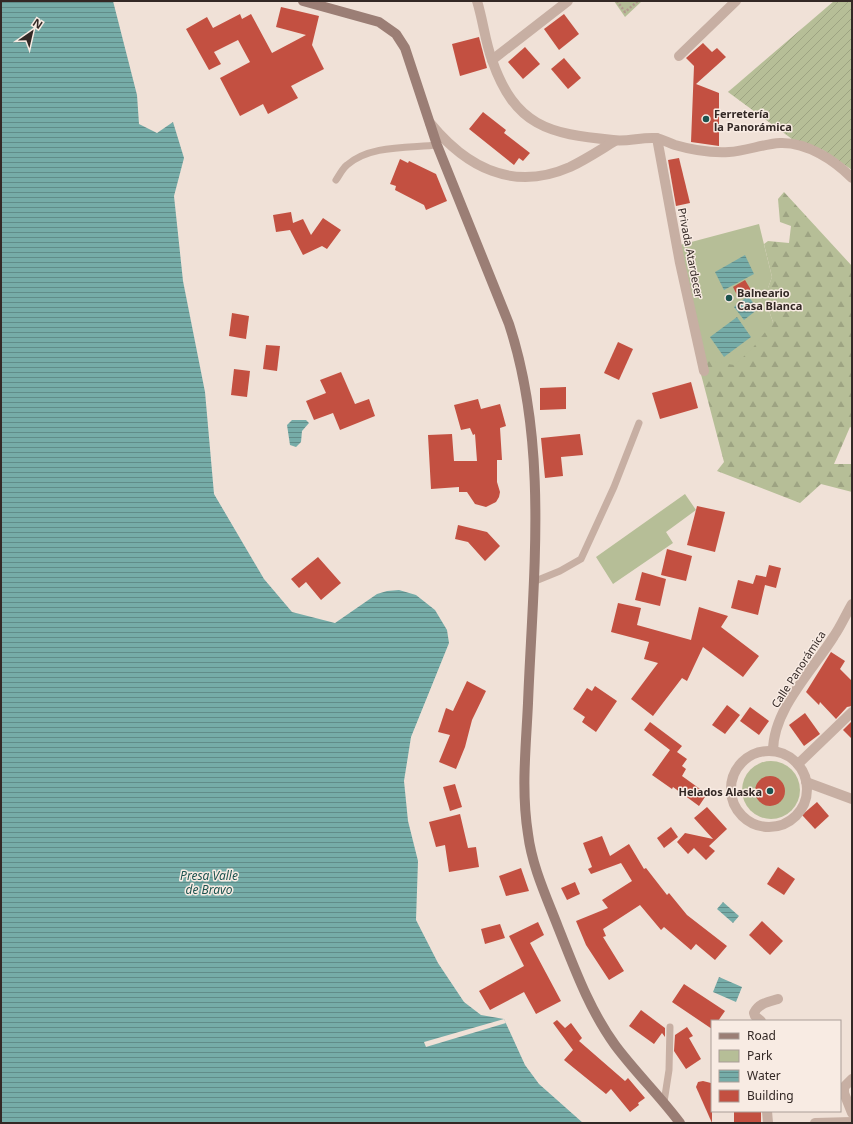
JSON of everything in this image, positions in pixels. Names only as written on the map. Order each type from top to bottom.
[{"type":"main road","points":[[303,1],[369,18],[388,27],[396,34],[408,56],[427,120],[509,324],[519,353],[533,444],[535,473],[536,520],[524,752],[525,802],[528,835],[535,869],[592,1007],[616,1046],[680,1123]]},
{"type":"street","points":[[477,1],[492,60],[509,96],[516,106],[532,121],[559,133],[615,140],[657,138],[675,145],[712,152],[743,151],[780,143],[794,145],[822,155],[842,168],[852,178]]},
{"type":"street","points":[[492,60],[568,1]]},
{"type":"street","points":[[679,56],[736,1]]},
{"type":"street","points":[[427,120],[442,138],[459,154],[471,162],[483,168],[510,175],[539,175],[561,170],[582,161],[615,140]]},
{"type":"street","name":"Privada Atardecer","points":[[657,138],[680,264],[704,372]]},
{"type":"street","name":"Calle Panorámica","points":[[773,751],[775,730],[784,711],[835,635],[852,604]]},
{"type":"street","points":[[798,764],[852,712]]},
{"type":"street","points":[[762,751],[773,751],[786,755],[798,764],[806,782],[806,798],[799,813],[786,823],[776,826],[755,824],[745,818],[733,801],[731,790],[732,779],[736,769],[743,761],[762,751]]},
{"type":"street","points":[[806,782],[852,799]]},
{"type":"street","points":[[760,1020],[755,1016],[754,1012],[756,1008],[765,1002],[778,999]]},
{"type":"street","points":[[852,1079],[844,1087],[844,1093],[852,1113]]},
{"type":"street","points":[[768,1112],[768,1123]]},
{"type":"street","points":[[815,1123],[852,1122]]},
{"type":"lane","points":[[336,180],[346,166],[363,156],[379,150],[437,145]]},
{"type":"lane","points":[[533,582],[560,571],[581,559],[614,487],[639,423]]},
{"type":"lane","points":[[664,1102],[669,1070],[670,1027]]},
{"type":"path","points":[[617,1],[625,12],[638,1]]},
{"type":"green space","points":[[614,1],[642,1],[625,17]]},
{"type":"green space","points":[[834,1],[852,1],[852,170],[823,150],[792,139],[728,92]]},
{"type":"green space","points":[[784,192],[852,266],[852,428],[850,427],[834,464],[852,464],[852,492],[821,484],[800,503],[717,471],[724,462],[697,359],[773,322],[768,308],[768,288],[772,277],[764,244],[768,241],[789,243],[791,226],[780,222],[778,199]]},
{"type":"green space","name":"Balneario Casa Blanca","points":[[759,224],[772,277],[768,288],[768,308],[773,322],[751,350],[734,365],[703,360],[680,245]]},
{"type":"green space","points":[[685,494],[696,510],[666,532],[673,543],[613,584],[596,557]]},
{"type":"green space","points":[[765,761],[777,761],[792,769],[800,784],[800,796],[792,811],[777,819],[765,819],[750,811],[742,796],[742,784],[750,769]]},
{"type":"water","name":"Presa Valle de Bravo","points":[[1,1],[113,1],[137,95],[139,124],[157,133],[173,122],[184,158],[174,196],[183,281],[205,392],[214,494],[264,579],[292,612],[335,623],[377,594],[399,590],[416,595],[435,610],[447,630],[449,643],[411,737],[404,781],[408,821],[418,861],[416,920],[438,963],[464,1002],[481,1015],[504,1019],[525,1065],[539,1084],[583,1123],[1,1123]]},
{"type":"water","points":[[745,255],[754,274],[724,290],[715,272]]},
{"type":"water","points":[[748,296],[758,309],[744,320],[734,307]]},
{"type":"water","points":[[737,317],[751,337],[724,357],[710,337]]},
{"type":"water","points":[[292,420],[306,420],[309,423],[302,431],[301,442],[296,447],[290,445],[287,425]]},
{"type":"water","points":[[723,902],[739,916],[733,923],[717,909]]},
{"type":"water","points":[[719,977],[742,987],[736,1002],[713,992]]},
{"type":"pier","points":[[504,1019],[506,1023],[426,1047],[424,1042]]},
{"type":"building","points":[[281,7],[319,16],[312,45],[324,69],[291,86],[298,98],[268,114],[263,104],[240,116],[220,78],[250,62],[238,40],[214,52],[221,64],[209,70],[186,29],[207,17],[213,28],[240,14],[242,19],[251,14],[272,53],[306,35],[276,27]]},
{"type":"building","points":[[564,14],[579,34],[559,50],[544,29]]},
{"type":"building","points":[[479,37],[487,68],[460,76],[452,44]]},
{"type":"building","name":"Ferretería la Panorámica","points":[[703,43],[712,52],[717,48],[726,57],[696,84],[719,93],[719,146],[691,142],[694,66],[686,58]]},
{"type":"building","points":[[525,47],[540,64],[523,79],[508,62]]},
{"type":"building","points":[[564,58],[581,78],[568,89],[551,69]]},
{"type":"building","points":[[483,112],[506,130],[504,133],[530,153],[523,161],[519,158],[514,165],[469,129]]},
{"type":"building","points":[[679,158],[690,203],[676,206],[668,160]]},
{"type":"building","points":[[400,159],[408,163],[409,161],[436,174],[447,201],[426,210],[424,205],[395,190],[396,186],[390,184]]},
{"type":"building","points":[[291,212],[293,223],[303,219],[311,235],[323,218],[341,230],[327,249],[322,246],[303,255],[290,230],[276,232],[273,215]]},
{"type":"building","points":[[745,280],[751,290],[738,297],[733,287]]},
{"type":"building","points":[[232,313],[249,316],[246,339],[229,336]]},
{"type":"building","points":[[618,342],[633,349],[619,380],[604,373]]},
{"type":"building","points":[[266,345],[280,346],[277,371],[263,369]]},
{"type":"building","points":[[234,369],[250,371],[247,397],[231,395]]},
{"type":"building","points":[[341,372],[355,404],[369,399],[375,416],[340,430],[333,413],[314,420],[306,401],[326,393],[320,380]]},
{"type":"building","points":[[691,382],[698,408],[660,419],[652,393]]},
{"type":"building","points":[[566,387],[566,409],[540,410],[540,388]]},
{"type":"building","points":[[478,399],[481,409],[500,404],[506,426],[500,428],[502,460],[497,460],[497,482],[500,492],[499,497],[496,502],[486,507],[475,504],[467,492],[459,492],[459,487],[431,489],[428,435],[452,434],[454,461],[477,461],[475,434],[473,435],[470,428],[461,430],[454,405]]},
{"type":"building","points":[[580,434],[583,455],[561,457],[563,476],[545,478],[541,438]]},
{"type":"building","points":[[697,506],[725,512],[715,552],[687,545]]},
{"type":"building","points":[[458,525],[487,532],[500,546],[485,561],[468,542],[455,539]]},
{"type":"building","points":[[667,549],[692,556],[686,581],[661,575]]},
{"type":"building","points":[[318,557],[341,583],[321,600],[306,582],[299,588],[291,579]]},
{"type":"building","points":[[769,565],[781,568],[776,588],[765,585],[758,615],[731,608],[738,580],[753,584],[756,575],[766,577]]},
{"type":"building","points":[[642,572],[666,579],[660,606],[635,600]]},
{"type":"building","points":[[618,603],[641,608],[637,625],[691,640],[699,607],[728,616],[721,627],[759,656],[743,677],[703,647],[687,681],[682,678],[653,716],[631,699],[658,663],[644,659],[649,642],[611,632]]},
{"type":"building","points":[[831,652],[845,661],[840,669],[852,681],[852,706],[847,707],[836,719],[820,702],[819,705],[806,692]]},
{"type":"building","points":[[467,681],[486,691],[472,720],[465,747],[456,769],[439,762],[450,735],[438,732],[446,708],[453,711]]},
{"type":"building","points":[[595,686],[617,701],[596,732],[582,722],[585,717],[573,709],[587,688],[592,691]]},
{"type":"building","points":[[727,705],[740,715],[725,734],[712,725]]},
{"type":"building","points":[[750,707],[769,721],[759,735],[740,721]]},
{"type":"building","points":[[805,713],[820,734],[804,746],[789,725]]},
{"type":"building","points":[[852,721],[852,739],[843,730]]},
{"type":"building","points":[[650,722],[682,746],[677,752],[687,759],[682,766],[686,769],[682,776],[707,794],[699,806],[673,787],[672,789],[652,775],[670,750],[644,730]]},
{"type":"building","name":"Helados Alaska","points":[[770,776],[781,780],[785,791],[781,802],[770,806],[759,802],[755,791],[759,780]]},
{"type":"building","points":[[455,784],[462,807],[450,811],[443,787]]},
{"type":"building","points":[[817,802],[829,816],[815,829],[802,815]]},
{"type":"building","points":[[707,807],[727,829],[709,846],[715,851],[706,860],[694,848],[688,854],[677,842],[685,833],[713,839],[694,818]]},
{"type":"building","points":[[460,814],[468,848],[476,847],[479,867],[449,872],[445,845],[436,847],[429,822]]},
{"type":"building","points":[[671,827],[678,837],[664,848],[657,838]]},
{"type":"building","points":[[602,836],[610,856],[629,844],[644,869],[646,868],[667,895],[669,893],[687,915],[727,946],[715,960],[696,944],[691,950],[664,927],[661,930],[640,905],[603,929],[606,936],[603,937],[624,971],[609,980],[586,945],[576,921],[608,908],[602,900],[632,881],[621,863],[591,874],[588,869],[592,867],[583,843]]},
{"type":"building","points":[[778,867],[795,879],[784,895],[767,884]]},
{"type":"building","points":[[521,868],[529,891],[506,896],[499,876]]},
{"type":"building","points":[[575,882],[580,894],[567,900],[561,888]]},
{"type":"building","points":[[762,921],[783,941],[770,955],[749,935]]},
{"type":"building","points":[[538,922],[544,935],[530,943],[561,1001],[536,1014],[524,992],[490,1010],[479,991],[524,966],[509,936]]},
{"type":"building","points":[[500,924],[505,938],[485,944],[481,929]]},
{"type":"building","points":[[684,984],[725,1011],[719,1020],[711,1020],[711,1028],[672,1002]]},
{"type":"building","points":[[641,1010],[665,1028],[665,1037],[662,1033],[654,1044],[629,1026]]},
{"type":"building","points":[[557,1020],[565,1028],[571,1023],[582,1038],[579,1041],[625,1081],[628,1078],[645,1098],[638,1103],[639,1105],[630,1112],[611,1089],[606,1094],[564,1060],[573,1050],[553,1023]]},
{"type":"building","points":[[687,1027],[693,1036],[689,1038],[701,1059],[686,1069],[674,1051],[675,1035]]},
{"type":"building","points":[[703,1081],[711,1083],[712,1123],[696,1087],[698,1082]]},
{"type":"building","points":[[734,1112],[761,1112],[761,1123],[734,1123]]},
{"type":"place","name":"Ferretería la Panorámica","points":[[706,119]]},
{"type":"place","name":"Balneario Casa Blanca","points":[[729,298]]},
{"type":"place","name":"Helados Alaska","points":[[770,791]]}]
